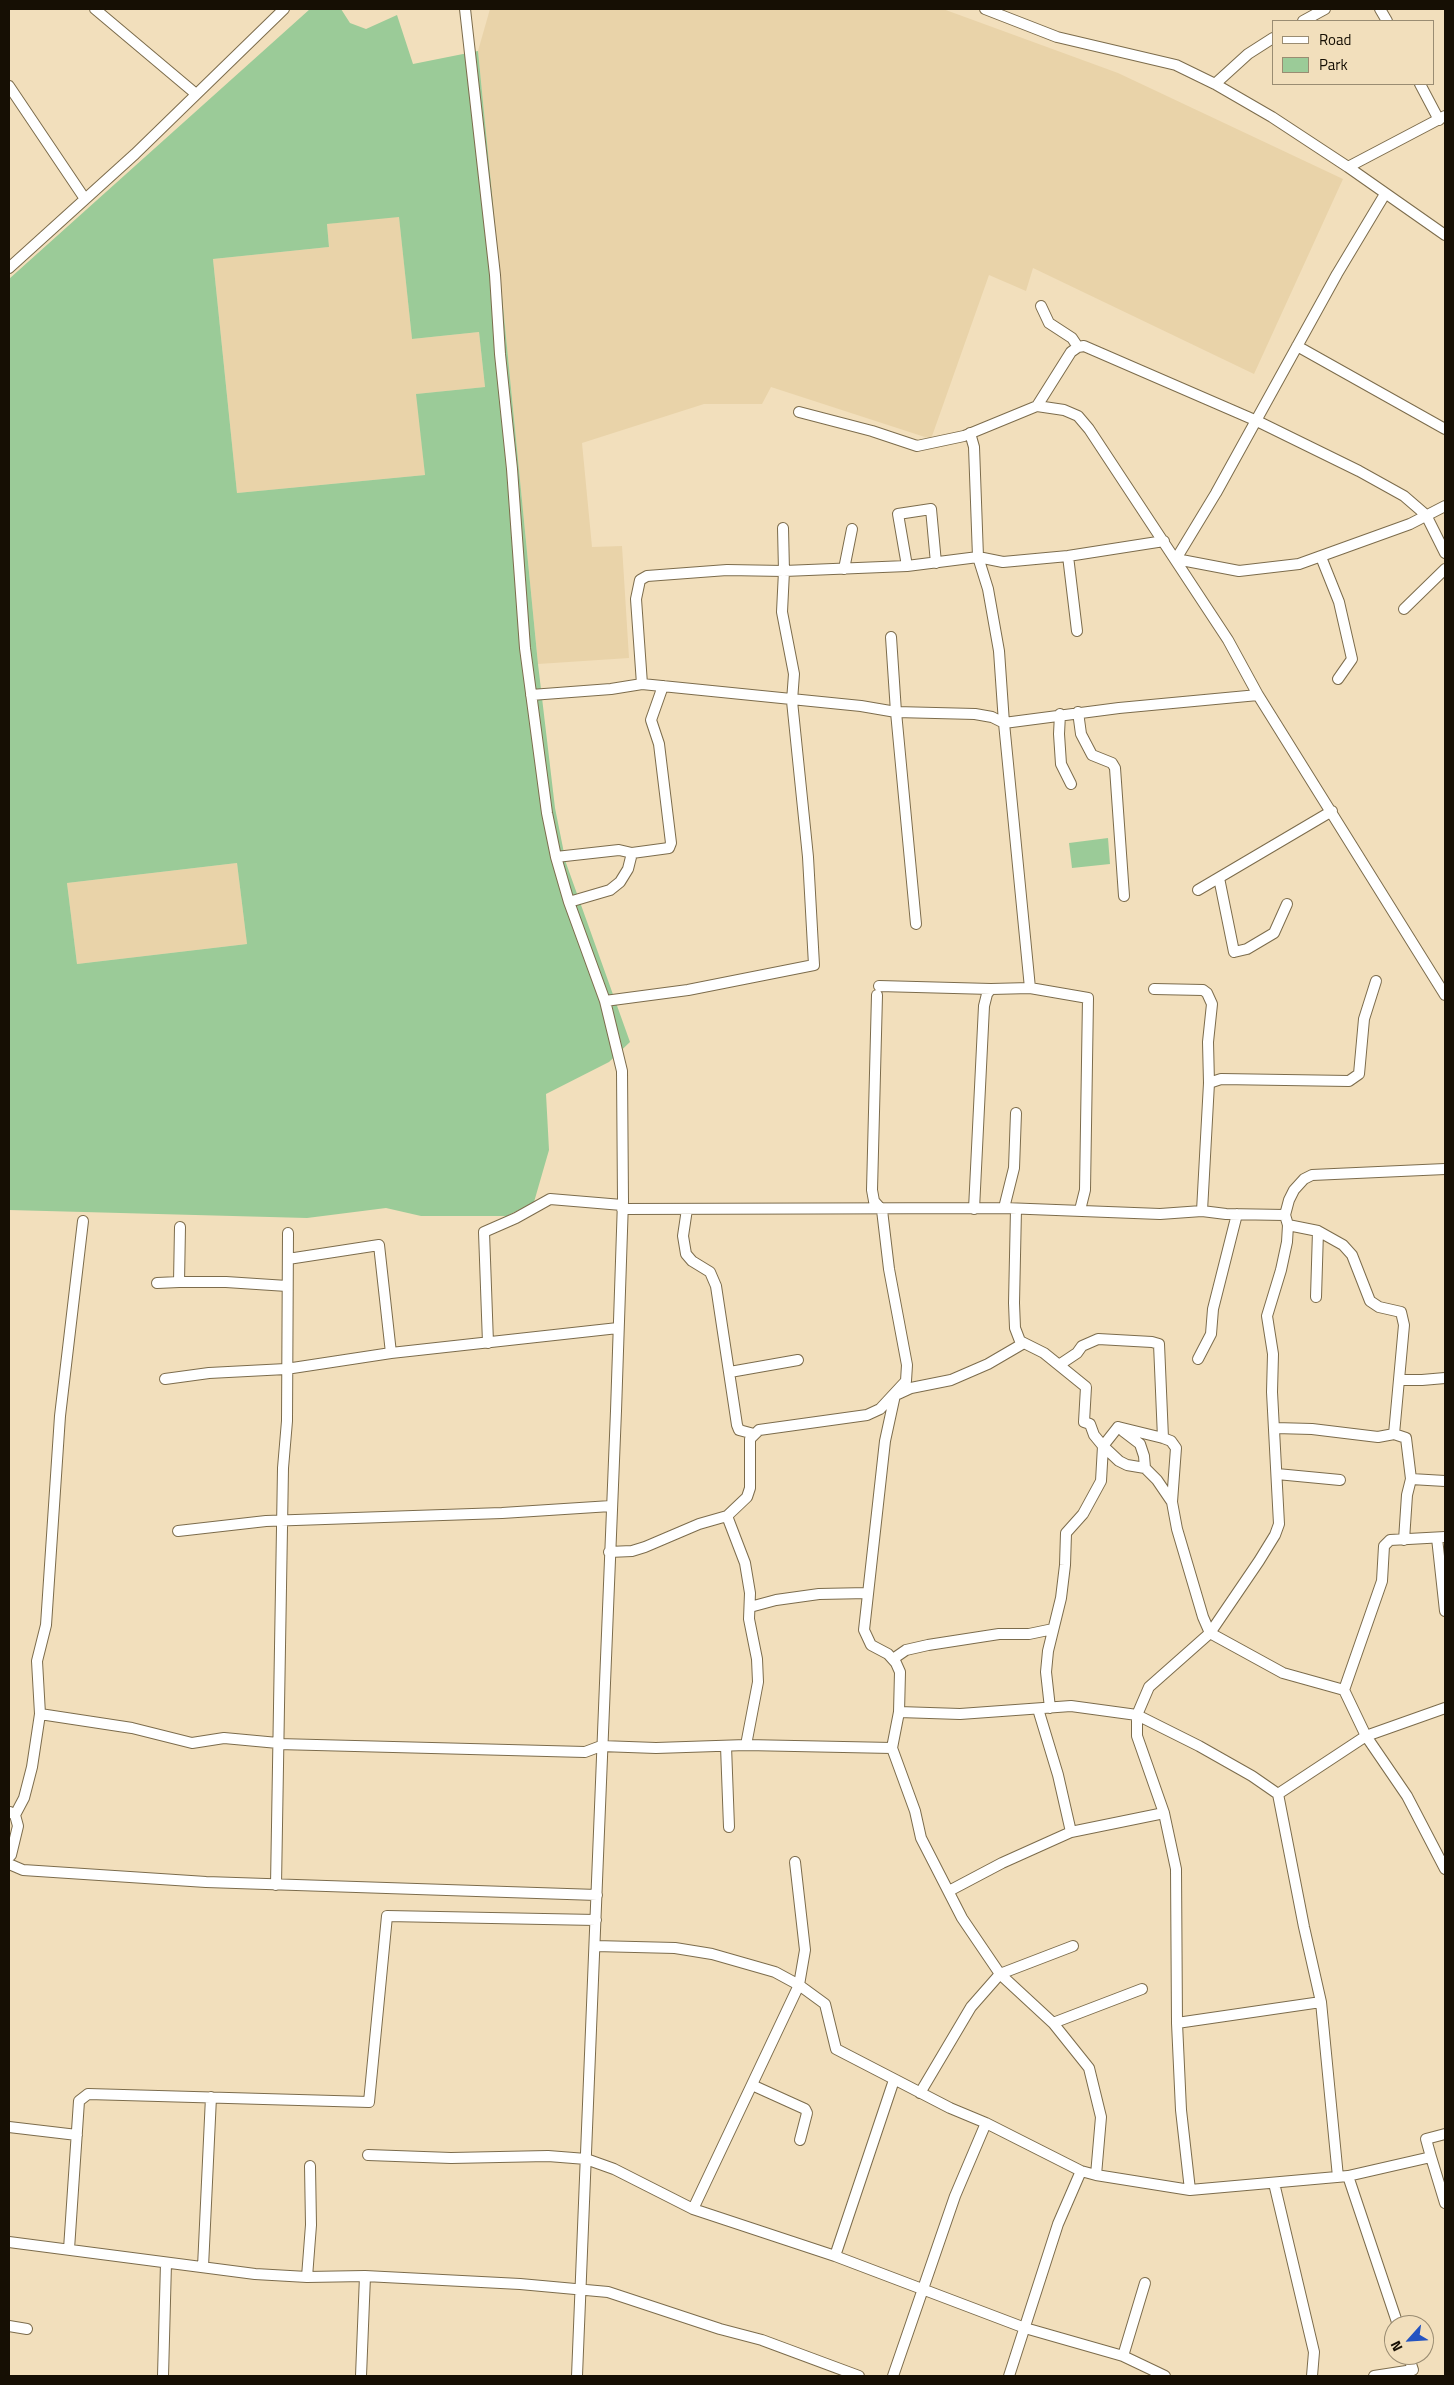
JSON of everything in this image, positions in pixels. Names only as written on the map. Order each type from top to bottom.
[{"type":"street","points":[[95,9],[196,94]]},
{"type":"street","points":[[9,268],[85,199],[284,9]]},
{"type":"street","points":[[465,9],[495,275],[500,354],[531,695],[547,813],[556,856],[569,902],[605,1001],[622,1071],[622,1207],[618,1328],[577,2376]]},
{"type":"street","points":[[985,9],[1057,37],[1176,65],[1215,84],[1348,167],[1445,235]]},
{"type":"street","points":[[1305,20],[1326,9]]},
{"type":"street","points":[[1380,9],[1386,20]]},
{"type":"street","points":[[1215,84],[1248,54],[1272,39]]},
{"type":"street","points":[[1348,167],[1442,118],[1421,85]]},
{"type":"street","points":[[9,86],[85,199]]},
{"type":"street","points":[[1176,559],[1385,194]]},
{"type":"street","points":[[1041,306],[1049,323],[1072,338],[1078,347]]},
{"type":"street","points":[[1037,406],[1068,355],[1078,347],[1084,346],[1257,420],[1359,471],[1404,496],[1426,515],[1445,553]]},
{"type":"street","points":[[1297,346],[1445,429]]},
{"type":"street","points":[[800,412],[872,431],[917,446],[948,441],[1037,406],[1064,410],[1078,416],[1089,429],[1176,559],[1200,601],[1228,640],[1258,695],[1440,977],[1445,995]]},
{"type":"street","points":[[970,433],[974,447],[978,557],[988,589],[999,651],[1004,723],[1030,988]]},
{"type":"street","points":[[1176,559],[1239,570],[1299,564],[1410,524],[1445,506]]},
{"type":"street","points":[[907,566],[898,514],[931,509],[936,563]]},
{"type":"street","points":[[605,1001],[688,990],[814,965],[808,857],[792,700],[794,674],[782,612],[784,571],[783,528]]},
{"type":"street","points":[[844,568],[852,529]]},
{"type":"street","points":[[642,684],[636,599],[640,580],[647,576],[727,570],[784,571],[907,566],[978,557],[1003,562],[1068,556],[1164,541]]},
{"type":"street","points":[[1068,556],[1077,631]]},
{"type":"street","points":[[1321,557],[1339,602],[1352,659],[1338,679]]},
{"type":"street","points":[[1404,609],[1445,569]]},
{"type":"street","points":[[891,637],[896,712],[916,924]]},
{"type":"street","points":[[531,695],[627,688],[642,684],[896,712],[975,714],[992,717],[1004,723],[1078,712],[1258,695]]},
{"type":"street","points":[[556,856],[619,850],[632,853],[669,848],[671,843],[659,744],[651,720],[663,686]]},
{"type":"street","points":[[1078,712],[1082,734],[1092,755],[1112,763],[1115,768],[1124,896]]},
{"type":"street","points":[[1060,714],[1061,764],[1071,784]]},
{"type":"street","points":[[1198,890],[1332,811]]},
{"type":"street","points":[[569,902],[610,890],[620,882],[628,870],[632,853]]},
{"type":"street","points":[[1219,878],[1234,952],[1247,949],[1274,933],[1287,904]]},
{"type":"street","points":[[1208,1083],[1221,1079],[1349,1081],[1359,1074],[1364,1019],[1376,981]]},
{"type":"street","points":[[609,1552],[632,1551],[646,1547],[699,1524],[727,1516],[747,1497],[750,1488],[750,1439],[754,1434],[767,1428],[867,1415],[880,1409],[906,1381],[907,1365],[889,1269],[882,1210],[874,1201],[872,1190],[878,990],[1030,988],[1088,998],[1085,1190],[1080,1210]]},
{"type":"street","points":[[974,1208],[984,1006],[987,994],[991,989]]},
{"type":"street","points":[[1154,989],[1193,989],[1207,993],[1212,1010],[1208,1042],[1202,1211]]},
{"type":"street","points":[[1004,1208],[1014,1168],[1016,1113]]},
{"type":"street","points":[[1190,2190],[1181,2110],[1177,2023],[1176,1869],[1164,1813],[1138,1736],[1137,1715],[1149,1687],[1210,1633],[1275,1534],[1280,1512],[1272,1392],[1273,1354],[1268,1316],[1281,1270],[1289,1200],[1294,1190],[1312,1174],[1445,1169]]},
{"type":"street","points":[[488,1343],[484,1232],[516,1218],[550,1199],[622,1207],[687,1209],[882,1210],[1004,1208],[1160,1214],[1202,1211],[1237,1214],[1287,1220],[1318,1231],[1343,1245],[1352,1255],[1370,1301],[1379,1307],[1401,1312],[1404,1325],[1394,1434]]},
{"type":"street","points":[[687,1209],[683,1236],[686,1254],[712,1276],[722,1320],[737,1425],[739,1430],[754,1434]]},
{"type":"street","points":[[1016,1209],[1014,1303],[1015,1328],[1020,1341],[1044,1353],[1086,1387],[1084,1422],[1090,1424],[1094,1435],[1103,1446],[1128,1465],[1145,1468],[1157,1480],[1172,1502]]},
{"type":"street","points":[[1198,1359],[1211,1334],[1213,1309],[1237,1214]]},
{"type":"street","points":[[9,1857],[18,1826],[12,1813],[24,1798],[32,1767],[40,1714],[37,1661],[46,1624],[60,1416],[83,1222]]},
{"type":"street","points":[[179,1282],[180,1227]]},
{"type":"street","points":[[1316,1297],[1318,1231]]},
{"type":"street","points":[[276,1885],[288,1232]]},
{"type":"street","points":[[288,1259],[379,1245],[391,1353]]},
{"type":"street","points":[[157,1283],[226,1282],[287,1286]]},
{"type":"street","points":[[165,1379],[209,1373],[286,1369],[391,1353],[618,1328]]},
{"type":"street","points":[[1059,1365],[1077,1353],[1082,1346],[1098,1339],[1159,1344],[1163,1438]]},
{"type":"street","points":[[895,1395],[910,1388],[952,1380],[988,1364],[1024,1343]]},
{"type":"street","points":[[730,1372],[798,1360]]},
{"type":"street","points":[[1400,1380],[1445,1378]]},
{"type":"street","points":[[895,1395],[884,1441],[868,1593],[866,1636],[871,1645],[893,1658],[900,1672],[899,1712],[892,1748],[915,1811],[921,1838],[962,1918],[1000,1974],[1053,2023],[1089,2068],[1101,2116],[1096,2176]]},
{"type":"street","points":[[1118,1427],[1163,1438],[1171,1441],[1176,1448],[1172,1502],[1183,1554],[1210,1633],[1283,1674],[1344,1690]]},
{"type":"street","points":[[1050,1708],[1046,1672],[1065,1565],[1066,1533],[1083,1514],[1101,1481],[1103,1446],[1118,1427]]},
{"type":"street","points":[[1118,1427],[1140,1444],[1145,1468]]},
{"type":"street","points":[[1275,1428],[1312,1429],[1378,1437],[1394,1434],[1406,1438],[1411,1478],[1407,1495],[1404,1540]]},
{"type":"street","points":[[1277,1474],[1340,1480]]},
{"type":"street","points":[[1411,1478],[1445,1481]]},
{"type":"street","points":[[178,1531],[266,1521],[397,1515],[502,1513],[611,1506]]},
{"type":"street","points":[[727,1516],[745,1563],[750,1593],[749,1619],[757,1659],[758,1682],[746,1744]]},
{"type":"street","points":[[1445,1611],[1441,1538],[1390,1540],[1384,1546],[1382,1581],[1344,1690],[1366,1736],[1407,1796],[1445,1869]]},
{"type":"street","points":[[750,1607],[776,1600],[819,1594],[868,1593]]},
{"type":"street","points":[[893,1658],[906,1650],[928,1645],[999,1634],[1029,1634],[1053,1629]]},
{"type":"street","points":[[899,1712],[960,1714],[1071,1706],[1137,1715],[1199,1746],[1252,1776],[1278,1794],[1321,2002],[1343,2177],[1394,2315]]},
{"type":"street","points":[[1278,1794],[1366,1736],[1445,1708]]},
{"type":"street","points":[[1038,1709],[1058,1775],[1071,1832]]},
{"type":"street","points":[[40,1714],[132,1728],[192,1743],[224,1738],[278,1744],[585,1752],[601,1746],[656,1748],[746,1744],[892,1748]]},
{"type":"street","points":[[726,1746],[729,1827]]},
{"type":"street","points":[[948,1891],[1002,1863],[1071,1832],[1164,1813]]},
{"type":"street","points":[[693,2209],[799,1985],[805,1950],[795,1862]]},
{"type":"street","points":[[9,1864],[23,1870],[276,1885],[597,1895]]},
{"type":"street","points":[[69,2249],[79,2101],[88,2094],[370,2102],[387,1916],[596,1920]]},
{"type":"street","points":[[595,1946],[675,1948],[712,1954],[775,1972],[799,1985],[824,2004],[836,2049],[920,2093],[986,2123],[1081,2171],[1096,2176],[1190,2190],[1343,2177],[1431,2157]]},
{"type":"street","points":[[920,2093],[971,2007],[1000,1974],[1073,1946]]},
{"type":"street","points":[[1053,2023],[1142,1989]]},
{"type":"street","points":[[1177,2023],[1321,2002]]},
{"type":"street","points":[[835,2256],[894,2080]]},
{"type":"street","points":[[752,2085],[805,2109],[807,2113],[800,2140]]},
{"type":"street","points":[[203,2267],[211,2097]]},
{"type":"street","points":[[893,2376],[955,2196],[986,2123]]},
{"type":"street","points":[[9,2127],[77,2135]]},
{"type":"street","points":[[1445,2134],[1426,2139],[1445,2204]]},
{"type":"street","points":[[368,2155],[451,2158],[548,2156],[586,2159],[614,2169],[693,2209],[835,2256],[924,2288],[1025,2328],[1123,2356],[1165,2376]]},
{"type":"street","points":[[307,2277],[311,2226],[310,2166]]},
{"type":"street","points":[[1008,2376],[1058,2224],[1081,2171]]},
{"type":"street","points":[[1274,2183],[1314,2352],[1312,2376]]},
{"type":"street","points":[[9,2242],[166,2263],[307,2277],[365,2276],[520,2284],[608,2292],[720,2329],[762,2340],[859,2376]]},
{"type":"street","points":[[163,2376],[166,2263]]},
{"type":"street","points":[[362,2376],[365,2276]]},
{"type":"street","points":[[1123,2356],[1146,2283]]},
{"type":"street","points":[[9,2326],[27,2329]]},
{"type":"street","points":[[1374,2376],[1414,2370],[1412,2365]]},
{"type":"shaded area","points":[[490,9],[943,9],[1118,73],[1343,179],[1254,374],[1033,268],[1026,291],[989,275],[931,439],[771,387],[762,404],[704,404],[582,443],[592,547],[622,546],[629,658],[538,664],[478,51]]},
{"type":"shaded area","points":[[399,216],[412,339],[479,332],[485,387],[417,394],[425,475],[237,493],[213,259],[329,247],[327,224]]},
{"type":"shaded area","points":[[237,863],[247,944],[77,964],[67,883]]},
{"type":"green space","points":[[310,9],[341,9],[350,23],[366,29],[397,15],[413,64],[478,51],[538,664],[555,808],[566,863],[630,1042],[609,1062],[546,1094],[549,1150],[534,1202],[507,1216],[421,1216],[386,1208],[307,1218],[9,1210],[9,279]],"holes":[[[399,217],[412,339],[479,332],[485,387],[416,394],[425,475],[237,493],[213,259],[329,247],[327,224]],[[237,863],[247,944],[77,964],[67,883]]]},
{"type":"green space","points":[[1108,838],[1110,864],[1072,868],[1069,843]]}]
